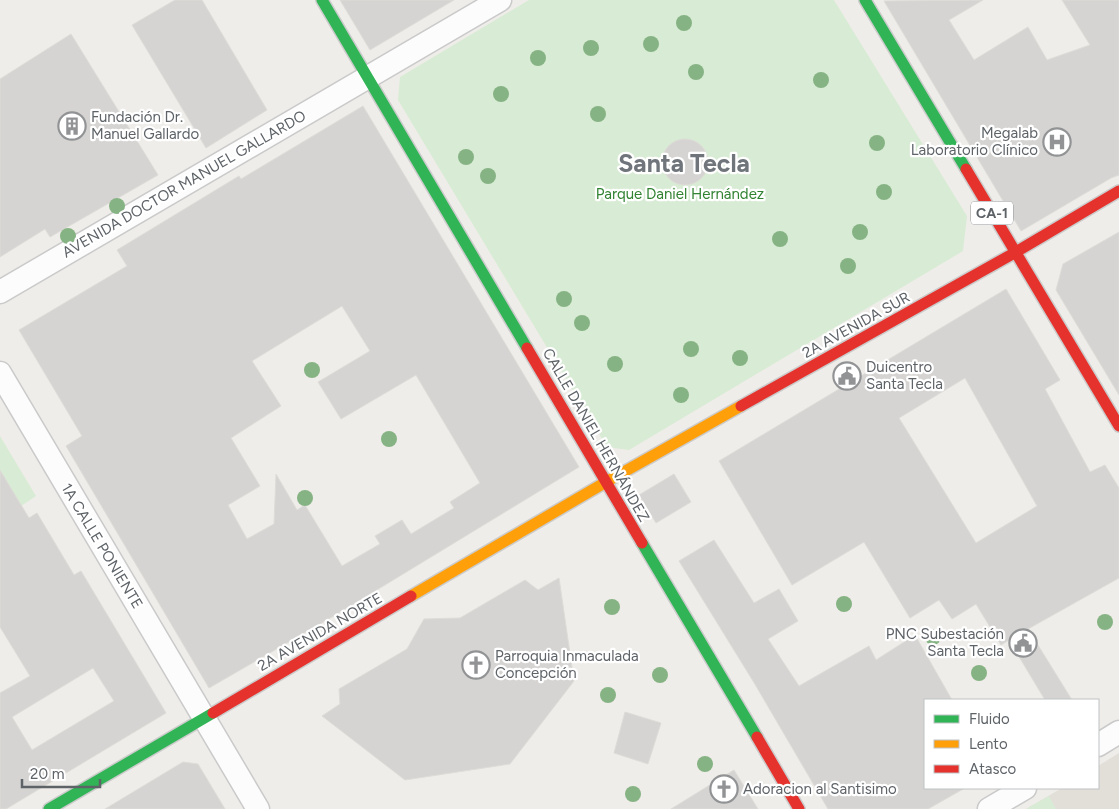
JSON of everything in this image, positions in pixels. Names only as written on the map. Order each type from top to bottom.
[{"type":"street","name":"CALLE DANIEL HERNÁNDEZ","points":[[322,0],[799,809]]},
{"type":"street","name":"AVENIDA DOCTOR MANUEL GALLARDO","points":[[0,292],[500,0]]},
{"type":"street","name":"CA-1","points":[[865,0],[1119,426]]},
{"type":"street","name":"2A AVENIDA SUR","points":[[606,482],[1016,252],[1119,191]]},
{"type":"street","name":"1A CALLE PONIENTE","points":[[0,373],[258,809]]},
{"type":"street","name":"2A AVENIDA NORTE","points":[[49,809],[606,482]]},
{"type":"street","points":[[1099,744],[1119,732]]},
{"type":"street","points":[[989,809],[1023,789]]},
{"type":"shaded area","points":[[1119,753],[1119,809],[1026,809],[1060,789],[1099,789],[1099,765]]},
{"type":"green space","name":"Parque Daniel Hernández","points":[[529,0],[834,0],[967,216],[963,251],[629,450],[607,447],[398,100],[400,77]]},
{"type":"green space","points":[[0,436],[36,496],[21,506],[0,476]]},
{"type":"green space","points":[[1049,796],[1056,809],[1026,809]]},
{"type":"building","points":[[175,0],[202,0],[267,110],[206,148],[132,25]]},
{"type":"building","points":[[340,0],[454,0],[370,50]]},
{"type":"building","points":[[983,0],[949,20],[974,60],[1028,27],[1047,60],[1090,45],[1062,0],[1119,0],[1119,175],[1021,231],[884,1]]},
{"type":"building","name":"Fundación Dr. Manuel Gallardo","points":[[71,34],[158,175],[50,237],[45,229],[0,257],[0,79]]},
{"type":"building","points":[[363,106],[579,467],[339,613],[209,688],[66,446],[82,436],[19,330],[127,266],[117,250],[239,176],[241,179]],"holes":[[[342,306],[370,351],[318,382],[341,419],[416,375],[480,483],[450,502],[454,508],[411,534],[402,520],[375,536],[380,544],[342,566],[305,505],[297,510],[276,474],[274,524],[247,539],[228,505],[260,486],[231,438],[281,406],[252,361]]]},
{"type":"building","points":[[690,139],[702,145],[707,153],[707,171],[702,179],[694,184],[680,185],[668,179],[663,171],[662,157],[668,145],[676,140]]},
{"type":"building","points":[[1119,232],[1119,395],[1056,290],[1063,264]]},
{"type":"building","points":[[1006,289],[1060,380],[1045,389],[1090,472],[1105,465],[1119,488],[1119,578],[1028,629],[1071,699],[1044,699],[1009,640],[1001,645],[976,604],[952,619],[939,600],[910,618],[864,542],[792,585],[719,461]],"holes":[[[965,378],[1037,506],[976,543],[899,418]]]},
{"type":"building","points":[[0,470],[29,518],[37,513],[74,575],[81,571],[166,713],[6,809],[0,809],[0,693],[30,676],[0,627]],"holes":[[[93,668],[114,701],[32,750],[12,717]]]},
{"type":"building","points":[[674,474],[691,502],[656,523],[639,495]]},
{"type":"building","points":[[714,540],[754,603],[779,589],[798,621],[768,639],[799,686],[869,646],[876,660],[915,635],[951,699],[924,699],[924,789],[963,789],[928,809],[828,809],[753,681],[679,561]]},
{"type":"building","name":"Parroquia Inmaculada Concepción","points":[[559,578],[574,681],[510,764],[405,780],[322,716],[340,704],[339,689],[407,649],[424,619],[460,618],[525,580],[538,590]]},
{"type":"building","points":[[625,712],[661,723],[648,764],[614,753]]},
{"type":"building","points":[[183,762],[198,764],[225,809],[105,809]]},
{"type":"building","name":"Adoracion al Santisimo","points":[[734,770],[758,809],[671,809]]},
{"type":"traffic: fast","points":[[322,0],[527,348]]},
{"type":"traffic: fast","points":[[865,0],[966,169]]},
{"type":"traffic: fast","points":[[642,543],[757,737]]},
{"type":"traffic: fast","points":[[49,809],[213,713]]},
{"type":"traffic: slow","points":[[411,596],[741,406]]},
{"type":"traffic: jam","points":[[966,169],[1119,426]]},
{"type":"traffic: jam","points":[[741,406],[1016,252],[1119,191]]},
{"type":"traffic: jam","points":[[527,348],[642,543]]},
{"type":"traffic: jam","points":[[213,713],[411,596]]},
{"type":"traffic: jam","points":[[757,737],[799,809]]},
{"type":"place","name":"Fundación Dr. Manuel Gallardo","points":[[72,126]]},
{"type":"place","name":"Megalab Laboratorio Clínico","points":[[1057,142]]},
{"type":"place","name":"Duicentro Santa Tecla","points":[[847,376]]},
{"type":"place","name":"PNC Subestación Santa Tecla","points":[[1023,643]]},
{"type":"place","name":"Parroquia Inmaculada Concepción","points":[[476,665]]},
{"type":"place","name":"Adoracion al Santisimo","points":[[724,789]]},
{"type":"district","name":"Santa Tecla","points":[[684,163]]}]
